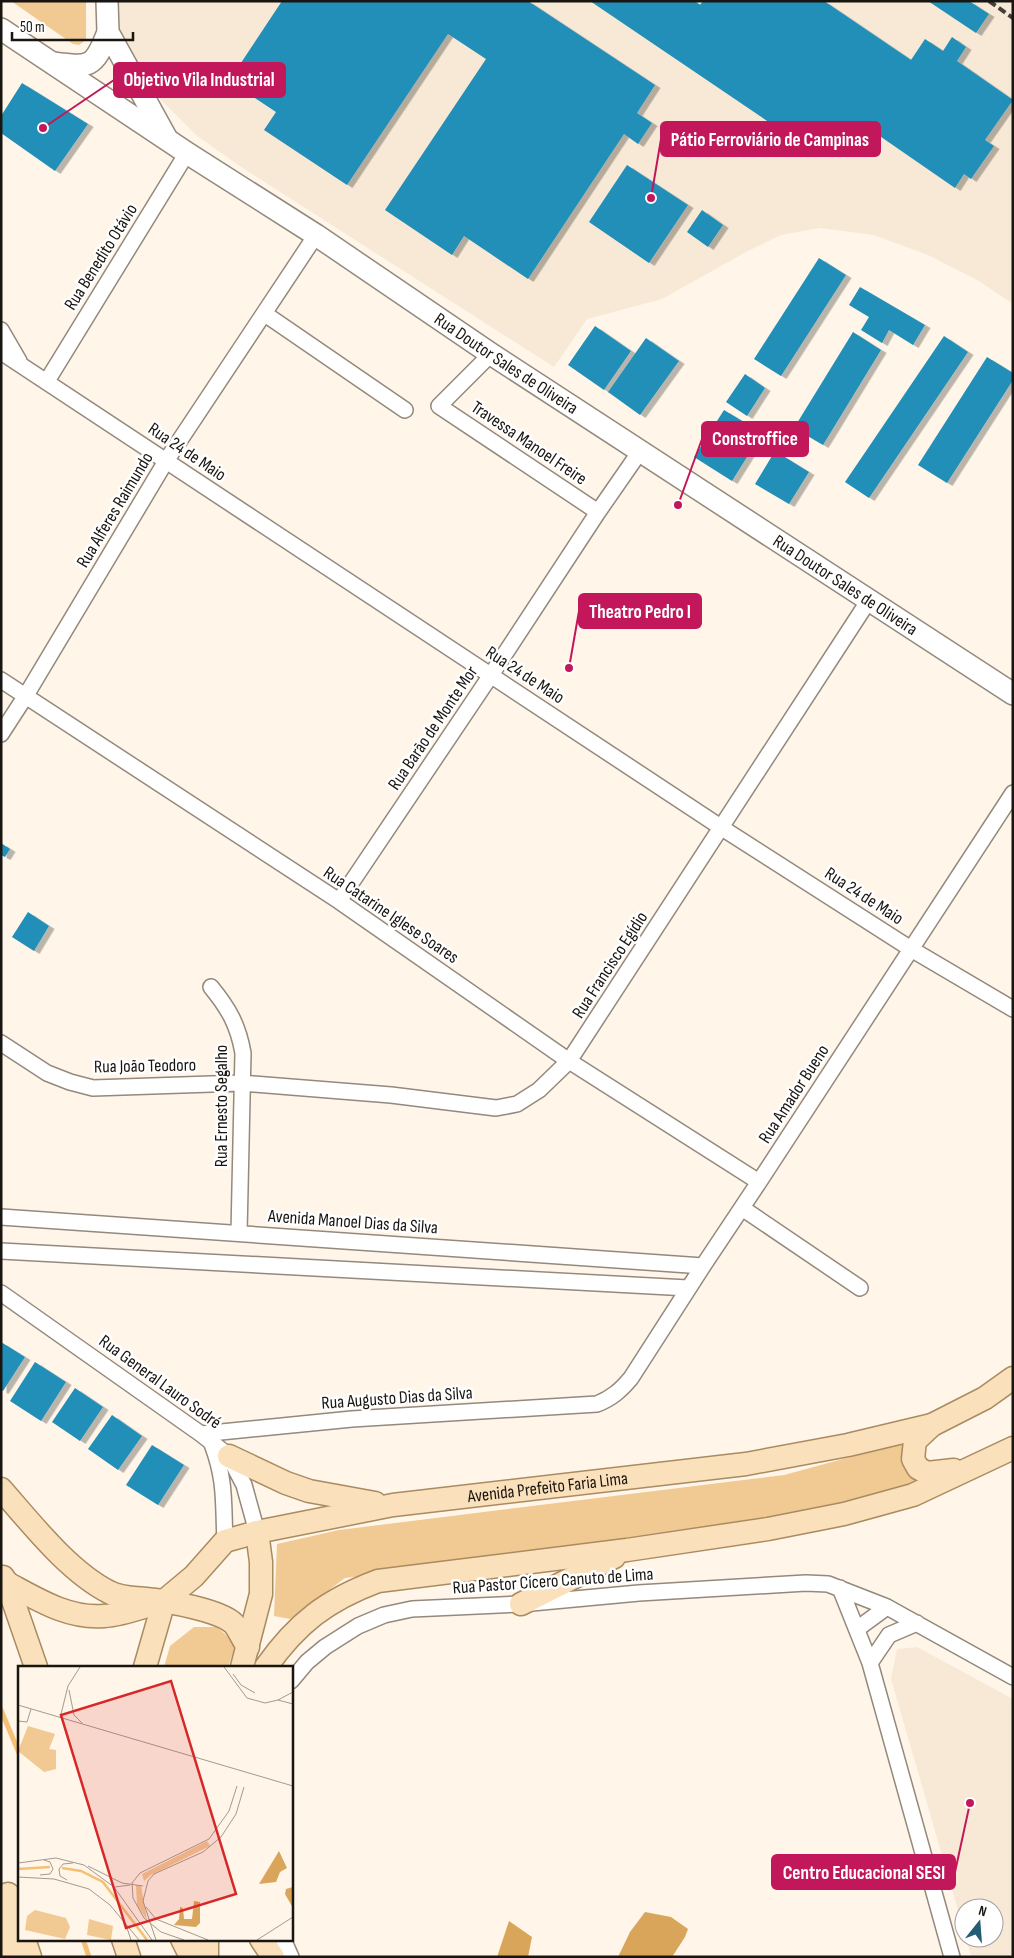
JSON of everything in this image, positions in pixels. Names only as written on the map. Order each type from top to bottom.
[{"type":"main road","points":[[52,63],[74,66],[88,65],[99,55],[108,32],[107,1]]},
{"type":"main road","name":"Rua Doutor Sales de Oliveira","points":[[1,30],[187,153],[316,235],[491,354],[1013,694]]},
{"type":"main road","points":[[108,32],[169,141]]},
{"type":"main road","name":"Avenida Prefeito Faria Lima","points":[[225,1541],[257,1532],[393,1505],[746,1464],[848,1445],[932,1425],[985,1398],[1013,1378]]},
{"type":"main road","points":[[932,1425],[915,1441],[913,1459],[918,1468],[927,1473],[972,1468]]},
{"type":"main road","points":[[267,1666],[280,1647],[313,1615],[329,1603],[351,1591],[378,1581],[627,1550],[768,1529],[844,1514],[913,1495],[1013,1448]]},
{"type":"main road","points":[[229,1456],[308,1491],[393,1505]]},
{"type":"main road","points":[[1,1489],[55,1548],[78,1570],[109,1592],[120,1596],[164,1601],[223,1616],[234,1624],[245,1657]]},
{"type":"main road","points":[[245,1657],[261,1594],[261,1562],[257,1532]]},
{"type":"main road","points":[[4,1578],[51,1607],[81,1615],[103,1616],[121,1613],[164,1601],[194,1576],[225,1541]]},
{"type":"main road","points":[[521,1604],[627,1550]]},
{"type":"main road","points":[[4,1578],[36,1666]]},
{"type":"main road","points":[[145,1666],[164,1601]]},
{"type":"main road","points":[[5,1886],[18,1922]]},
{"type":"main road","points":[[5,1886],[11,1957]]},
{"type":"main road","points":[[24,1940],[30,1957]]},
{"type":"main road","points":[[182,1940],[191,1957]]},
{"type":"main road","points":[[206,1940],[207,1957]]},
{"type":"main road","points":[[262,1940],[272,1957]]},
{"type":"street","name":"Rua Benedito Otávio","points":[[47,381],[187,153]]},
{"type":"street","name":"Rua Alferes Raimundo","points":[[1,734],[166,461],[316,235]]},
{"type":"street","points":[[265,314],[405,410]]},
{"type":"street","name":"Rua 24 de Maio","points":[[1,330],[21,364]]},
{"type":"street","name":"Rua 24 de Maio","points":[[1,352],[722,828],[911,949],[1013,1009]]},
{"type":"street","name":"Travessa Manoel Freire","points":[[491,354],[439,406],[598,512]]},
{"type":"street","name":"Rua Barão de Monte Mor","points":[[339,901],[641,450]]},
{"type":"street","name":"Rua Francisco Egídio","points":[[241,1083],[391,1095],[496,1108],[517,1104],[539,1090],[570,1060],[869,600]]},
{"type":"street","name":"Rua Catarine Iglese Soares","points":[[1,680],[339,901],[570,1060],[759,1182]]},
{"type":"street","name":"Rua Amador Bueno","points":[[597,1404],[609,1399],[620,1391],[631,1378],[1013,793]]},
{"type":"street","name":"Rua Ernesto Segalho","points":[[211,987],[227,1006],[240,1033],[243,1053],[239,1233]]},
{"type":"street","name":"Rua João Teodoro","points":[[1,1043],[47,1073],[93,1088],[241,1083]]},
{"type":"street","points":[[742,1208],[860,1288]]},
{"type":"street","name":"Avenida Manoel Dias da Silva","points":[[1,1217],[703,1266]]},
{"type":"street","points":[[1,1250],[688,1288]]},
{"type":"street","points":[[668,1264],[668,1288]]},
{"type":"street","name":"Rua General Lauro Sodré","points":[[1,1293],[229,1456],[244,1485],[257,1532]]},
{"type":"street","name":"Rua Augusto Dias da Silva","points":[[206,1438],[352,1419],[597,1404]]},
{"type":"street","points":[[206,1438],[222,1477],[225,1499],[225,1541]]},
{"type":"street","name":"Rua Pastor Cícero Canuto de Lima","points":[[292,1680],[307,1662],[325,1648],[358,1626],[384,1614],[412,1609],[521,1604],[639,1593],[806,1583],[828,1584],[887,1607],[1013,1677]]},
{"type":"street","points":[[840,1588],[870,1663],[952,1957]]},
{"type":"street","points":[[857,1629],[887,1607]]},
{"type":"street","points":[[870,1663],[879,1647],[889,1635],[917,1623]]},
{"type":"street","points":[[283,1940],[291,1957]]},
{"type":"shaded area","points":[[11,1],[86,1],[86,40],[79,45],[73,44]]},
{"type":"shaded area","points":[[113,1],[1013,1],[1013,304],[979,281],[928,255],[874,235],[820,228],[781,235],[746,252],[662,299],[587,319],[554,367],[241,167],[196,135],[157,96],[126,51]]},
{"type":"shaded area","points":[[908,1437],[917,1488],[836,1511],[345,1578],[290,1619],[274,1616],[277,1544],[339,1530],[784,1475],[865,1453]]},
{"type":"shaded area","points":[[194,1627],[217,1627],[236,1644],[228,1666],[164,1666],[170,1646]]},
{"type":"shaded area","points":[[917,1647],[1013,1699],[1013,1957],[971,1957],[969,1948],[1004,1948],[1004,1898],[954,1898],[891,1679],[897,1649]]},
{"type":"shaded area","points":[[645,1912],[671,1917],[688,1929],[685,1937],[672,1957],[618,1957],[630,1932]]},
{"type":"shaded area","points":[[509,1921],[532,1937],[528,1957],[497,1957]]},
{"type":"building","points":[[282,1],[528,1],[655,85],[637,113],[652,123],[638,144],[624,134],[528,279],[464,236],[452,255],[385,210],[486,59],[448,34],[347,185],[264,130],[276,112],[229,81]]},
{"type":"building","points":[[590,1],[695,1],[700,5],[703,1],[824,1],[911,60],[925,39],[943,51],[952,37],[966,47],[957,61],[1013,100],[985,140],[994,146],[971,179],[964,174],[955,188],[871,130],[857,151],[822,127],[807,148]]},
{"type":"building","points":[[928,1],[969,1],[989,14],[976,33]]},
{"type":"building","points":[[22,83],[88,124],[55,171],[1,133],[1,116]]},
{"type":"building","points":[[627,165],[688,205],[649,263],[589,222]]},
{"type":"building","points":[[702,210],[723,225],[708,247],[687,232]]},
{"type":"building","points":[[819,258],[846,275],[781,376],[754,359]]},
{"type":"building","points":[[860,287],[925,325],[913,345],[889,330],[882,343],[861,330],[869,317],[849,305]]},
{"type":"building","points":[[595,326],[631,351],[604,390],[568,365]]},
{"type":"building","points":[[853,332],[881,350],[823,445],[794,428]]},
{"type":"building","points":[[944,336],[968,352],[869,498],[845,482]]},
{"type":"building","points":[[646,338],[679,361],[640,415],[608,392]]},
{"type":"building","points":[[987,357],[1013,373],[1013,380],[947,483],[918,465]]},
{"type":"building","points":[[745,374],[765,388],[747,416],[726,402]]},
{"type":"building","points":[[724,410],[762,433],[732,481],[694,457]]},
{"type":"building","points":[[775,451],[809,472],[789,504],[755,484]]},
{"type":"building","points":[[1,843],[10,849],[5,857],[1,855]]},
{"type":"building","points":[[28,912],[49,926],[34,951],[12,937]]},
{"type":"building","points":[[1,1342],[25,1357],[3,1391],[1,1390]]},
{"type":"building","points":[[35,1362],[66,1382],[41,1421],[10,1401]]},
{"type":"building","points":[[75,1388],[103,1407],[80,1441],[52,1422]]},
{"type":"building","points":[[112,1415],[142,1436],[118,1470],[88,1449]]},
{"type":"building","points":[[152,1445],[184,1465],[158,1505],[126,1485]]},
{"type":"waterway","points":[[1,1710],[18,1751]]},
{"type":"waterway","points":[[83,1940],[89,1957]]},
{"type":"railway","points":[[989,1],[1013,18]]},
{"type":"place","name":"Objetivo Vila Industrial","points":[[43,128]]},
{"type":"place","name":"Pátio Ferroviário de Campinas","points":[[651,198]]},
{"type":"place","name":"Constroffice","points":[[678,505]]},
{"type":"place","name":"Theatro Pedro I","points":[[569,668]]},
{"type":"place","name":"Centro Educacional SESI","points":[[970,1803]]}]
